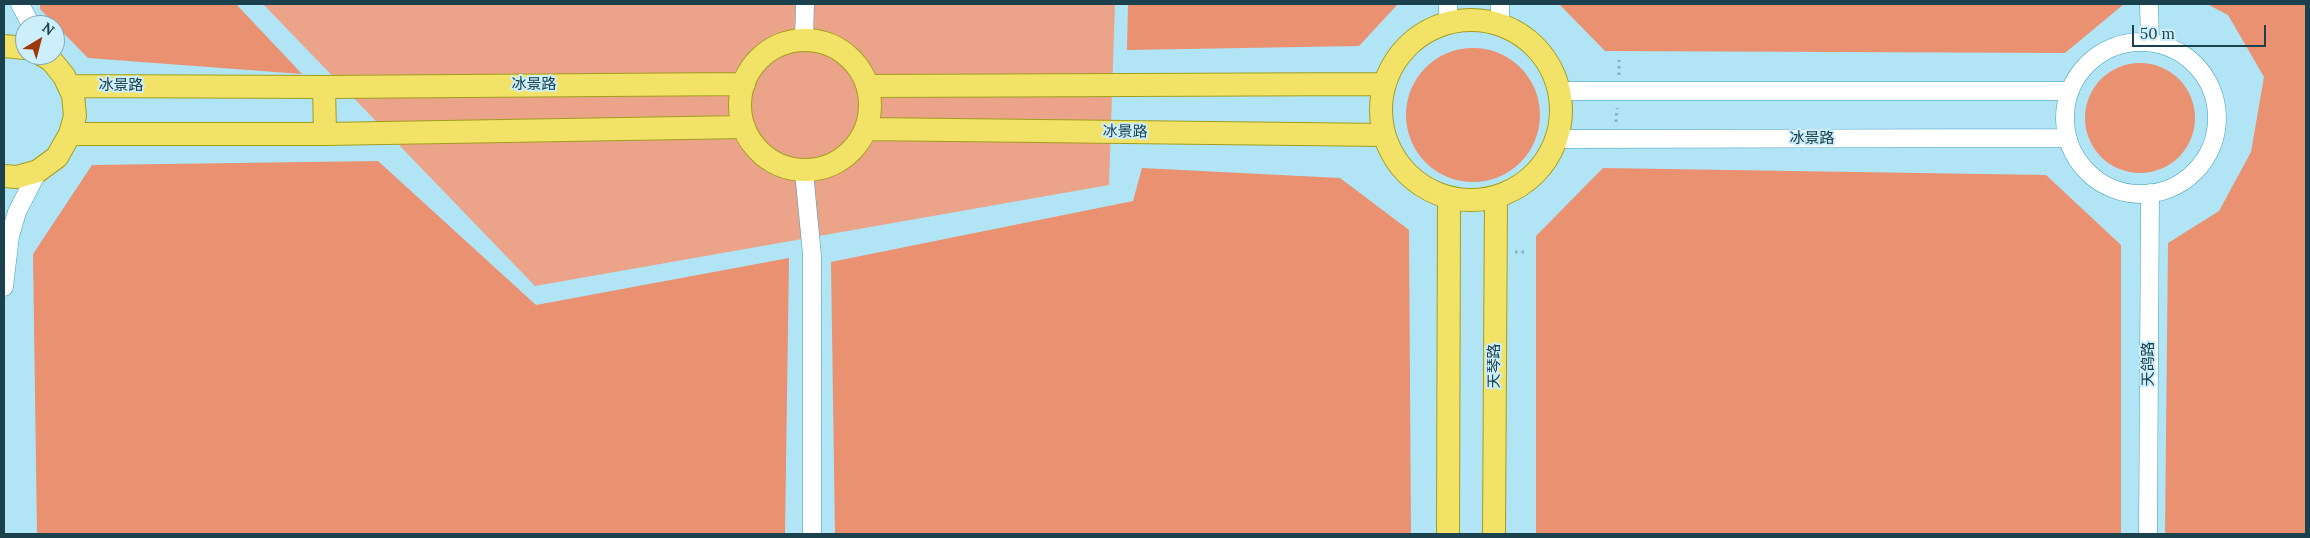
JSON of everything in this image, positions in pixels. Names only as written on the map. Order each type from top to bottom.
[{"type":"main road","points":[[1448,13],[1474,20],[1500,14],[1528,40],[1548,63],[1560,91],[1562,115],[1557,139],[1544,165],[1523,185],[1496,197],[1472,201],[1448,198],[1420,185],[1398,163],[1384,135],[1381,110],[1385,84],[1398,56],[1448,13]]},
{"type":"main road","points":[[804,38],[822,42],[842,52],[858,67],[868,86],[870,108],[866,129],[856,147],[840,161],[804,172],[778,165],[760,153],[744,127],[741,116],[741,95],[748,74],[761,57],[779,46],[804,38]]},
{"type":"main road","points":[[4,176],[16,177],[38,171],[57,157],[70,134],[75,116],[73,95],[64,76],[54,65]]},
{"type":"main road","name":"冰景路","points":[[69,86],[324,87],[744,84]]},
{"type":"main road","points":[[868,86],[1385,84]]},
{"type":"main road","points":[[324,87],[325,134]]},
{"type":"main road","points":[[70,134],[325,134],[744,127]]},
{"type":"main road","name":"冰景路","points":[[866,129],[1384,135]]},
{"type":"main road","name":"天琴路","points":[[1494,534],[1496,197]]},
{"type":"main road","points":[[1448,198],[1448,534]]},
{"type":"street","points":[[804,38],[805,4]]},
{"type":"street","points":[[2149,4],[2150,42]]},
{"type":"street","points":[[2150,42],[2174,49],[2194,63],[2208,83],[2216,106],[2216,130],[2208,154],[2193,173],[2173,187],[2150,194],[2128,193],[2108,186],[2090,174],[2076,158],[2068,138],[2065,114],[2070,91],[2082,69],[2101,53],[2125,43],[2150,42]]},
{"type":"street","points":[[1560,91],[2070,91]]},
{"type":"street","name":"冰景路","points":[[1557,139],[2068,138]]},
{"type":"street","points":[[4,287],[10,236],[16,212],[38,171]]},
{"type":"street","points":[[804,172],[812,255],[812,534]]},
{"type":"street","name":"天鸽路","points":[[2148,534],[2150,194]]},
{"type":"shaded area","points":[[40,4],[236,4],[302,74],[88,58],[65,35],[65,15],[46,15],[40,9]]},
{"type":"shaded area","points":[[263,4],[1115,4],[1109,185],[535,286]]},
{"type":"shaded area","points":[[1128,4],[1398,4],[1359,46],[1127,50]]},
{"type":"shaded area","points":[[1559,4],[2124,4],[2065,53],[1605,51]]},
{"type":"shaded area","points":[[2207,4],[2306,4],[2306,534],[2165,534],[2168,243],[2219,211],[2251,152],[2264,77],[2228,15]]},
{"type":"shaded area","points":[[1473,48],[1499,53],[1521,67],[1535,89],[1540,115],[1535,141],[1521,163],[1499,177],[1473,182],[1447,177],[1425,163],[1411,141],[1406,115],[1411,89],[1425,67],[1447,53]]},
{"type":"shaded area","points":[[2140,63],[2151,64],[2161,68],[2179,79],[2190,97],[2194,107],[2194,129],[2190,139],[2179,157],[2161,168],[2151,172],[2140,173],[2129,172],[2119,168],[2101,157],[2090,139],[2086,129],[2085,118],[2086,107],[2090,97],[2101,79],[2119,68],[2129,64]]},
{"type":"shaded area","points":[[378,161],[536,305],[789,258],[785,534],[37,534],[33,254],[92,165]]},
{"type":"shaded area","points":[[1142,168],[1340,178],[1409,230],[1411,534],[835,534],[831,262],[1133,201]]},
{"type":"shaded area","points":[[1603,168],[2046,175],[2121,245],[2121,534],[1536,534],[1536,236]]}]
